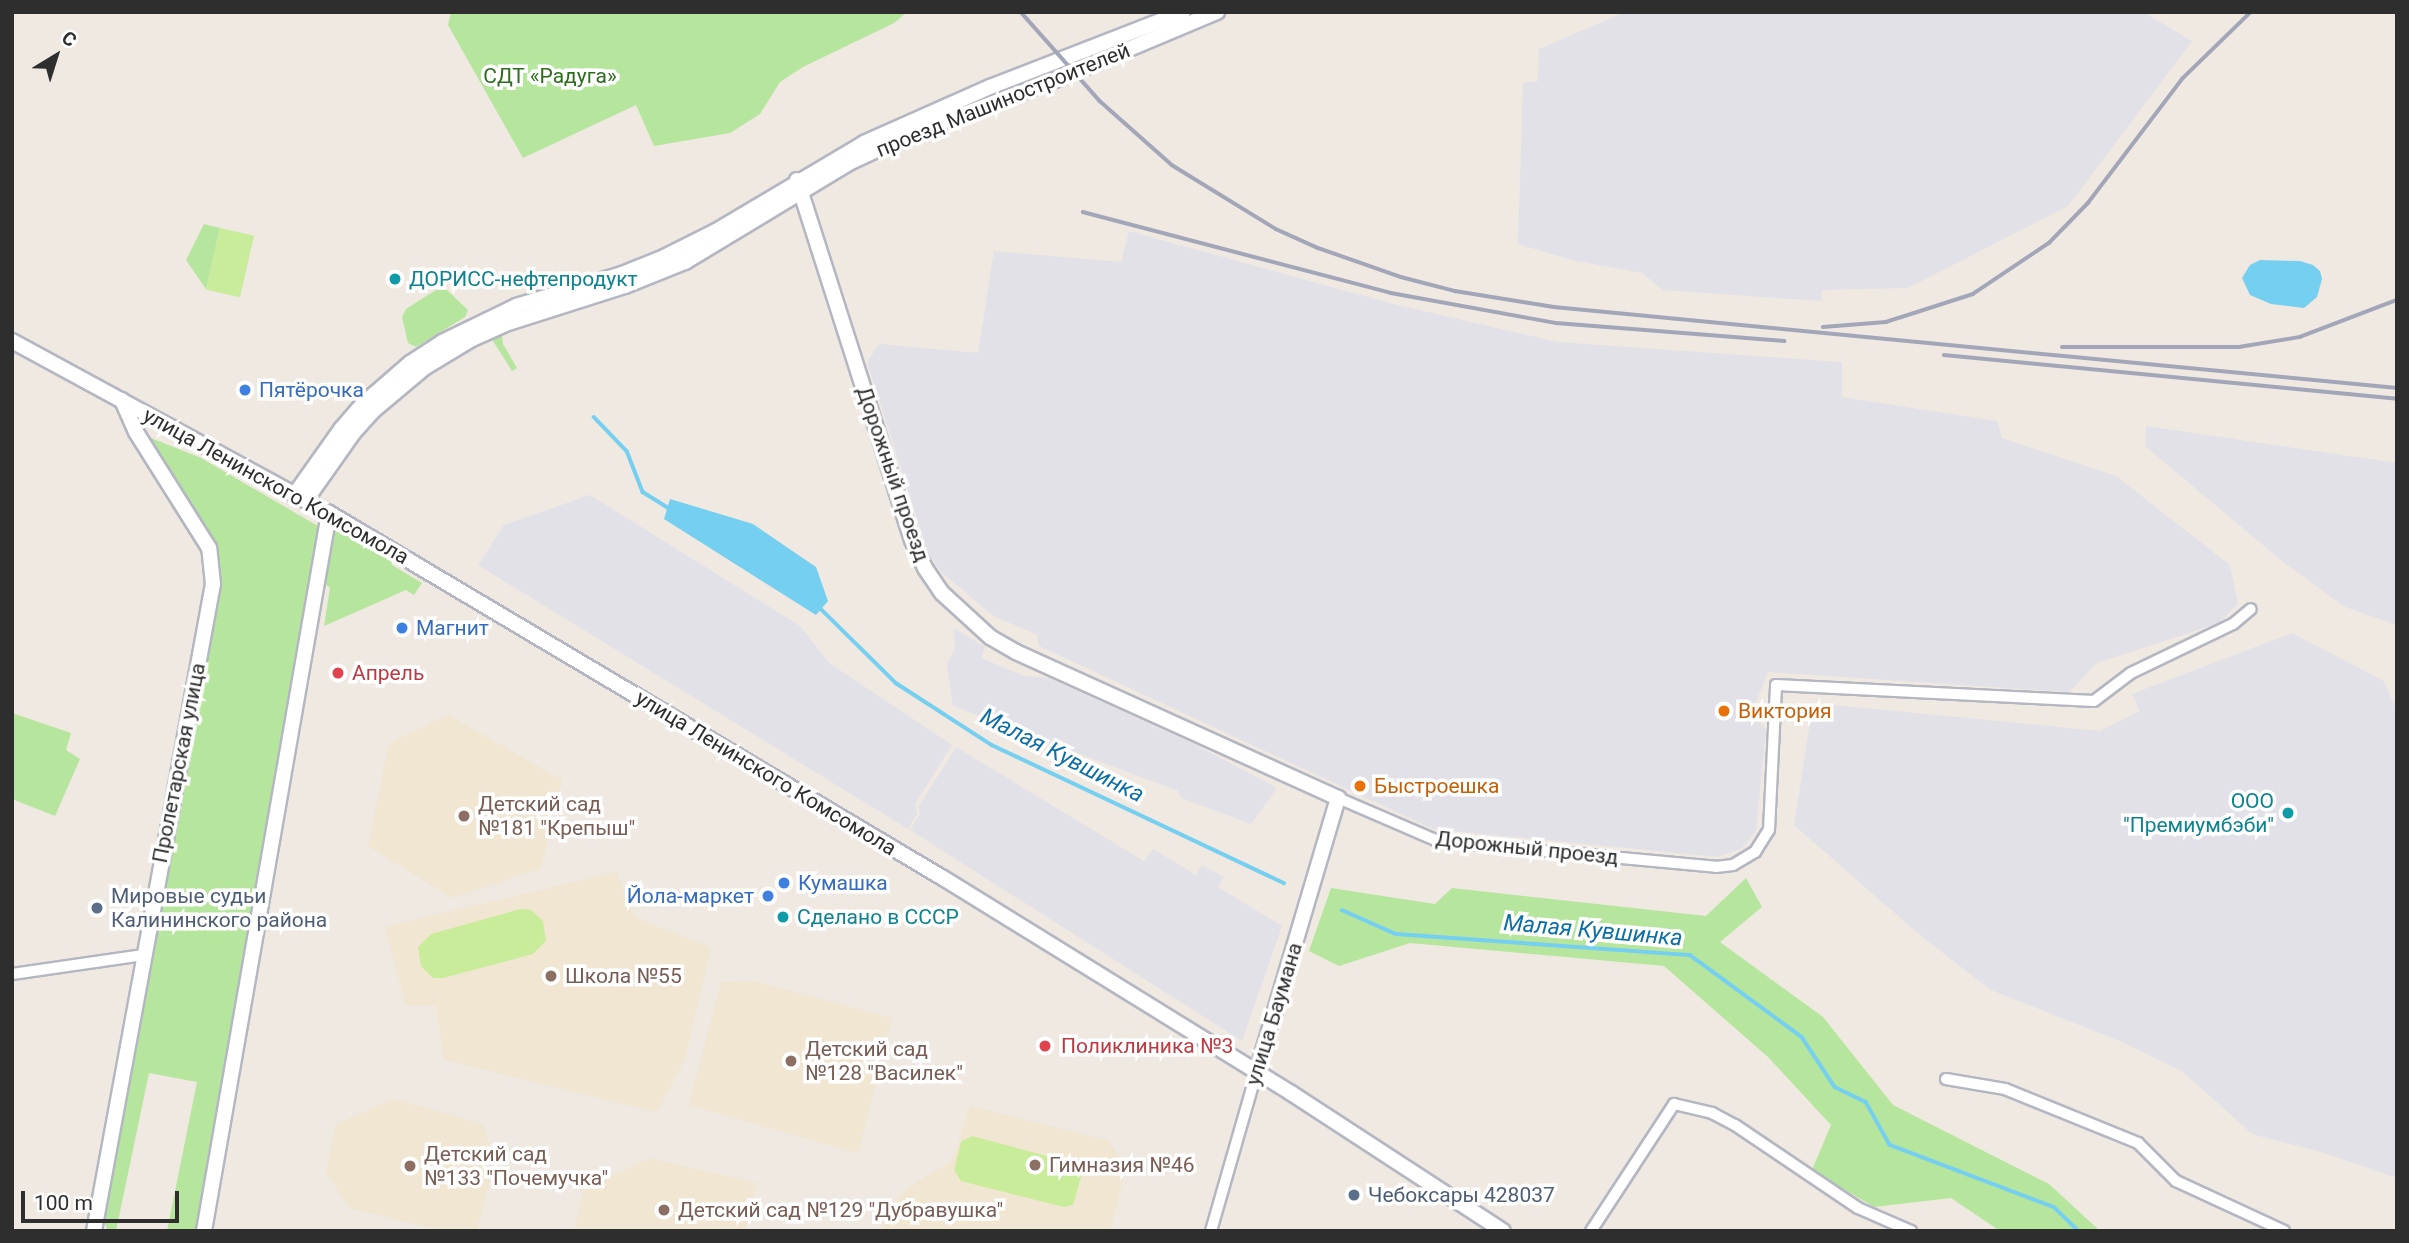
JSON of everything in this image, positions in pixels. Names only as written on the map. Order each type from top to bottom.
[{"type":"main road","name":"проезд Машиностроителей","points":[[301,497],[354,432],[369,407],[390,388],[472,339],[562,298],[625,286],[685,262],[864,143],[916,118],[1081,50],[1183,12]]},
{"type":"main road","name":"проезд Машиностроителей","points":[[799,186],[911,134],[1055,80],[1217,12]]},
{"type":"main road","name":"Дорожный проезд","points":[[799,186],[912,540],[942,593],[990,637],[1016,652],[1338,798]]},
{"type":"main road","name":"улица Ленинского Комсомола","points":[[12,341],[329,513],[943,878],[1257,1071],[1503,1231]]},
{"type":"main road","name":"Пролетарская улица","points":[[94,1231],[213,584],[209,548],[199,527],[136,432],[122,400]]},
{"type":"main road","points":[[204,1231],[329,513]]},
{"type":"main road","name":"улица Баумана","points":[[1257,1071],[1338,798]]},
{"type":"street","name":"Дорожный проезд","points":[[1338,798],[1438,841],[1716,867],[1733,865],[1755,852],[1769,830],[1776,685],[2094,701],[2132,673],[2233,624],[2251,609]]},
{"type":"street","points":[[12,974],[144,955]]},
{"type":"street","name":"улица Баумана","points":[[1211,1231],[1257,1071]]},
{"type":"street","points":[[1946,1079],[2005,1088],[2138,1143],[2176,1181],[2284,1231]]},
{"type":"street","points":[[1591,1231],[1657,1125],[1674,1104],[1712,1113],[1735,1125],[1858,1208],[1911,1231]]},
{"type":"shaded area","points":[[1625,12],[2143,12],[2192,41],[2068,206],[1908,288],[1822,290],[1821,301],[1663,290],[1642,273],[1572,260],[1518,244],[1523,83],[1538,81],[1539,49]]},
{"type":"shaded area","points":[[1129,231],[1393,304],[1558,342],[1842,362],[1842,397],[1997,421],[2002,438],[2116,476],[2230,565],[2238,604],[2219,623],[2097,663],[2069,692],[1768,672],[1752,712],[1766,730],[1756,831],[1742,848],[1718,857],[1433,829],[1039,646],[1036,634],[995,617],[941,572],[927,550],[867,362],[879,344],[978,353],[994,251],[1121,262]]},
{"type":"shaded area","points":[[2146,426],[2397,463],[2397,625],[2345,607],[2283,562],[2145,446]]},
{"type":"shaded area","points":[[590,495],[800,626],[829,663],[952,745],[915,804],[917,814],[908,829],[478,565],[504,525]]},
{"type":"shaded area","points":[[954,628],[985,647],[981,658],[1024,676],[1049,678],[1196,745],[1277,788],[1251,824],[1181,798],[1178,791],[953,706],[947,663],[955,649]]},
{"type":"shaded area","points":[[2292,633],[2384,681],[2397,712],[2397,1178],[2321,1152],[2252,1134],[2183,1072],[2122,1042],[1991,990],[1921,936],[1794,825],[1813,703],[2100,731],[2140,711],[2132,694]]},
{"type":"shaded area","name":"Детский сад №181 \"Крепыш\"","points":[[448,715],[562,780],[541,868],[452,898],[368,846],[389,743]]},
{"type":"shaded area","points":[[956,747],[1144,861],[1153,849],[1196,875],[1202,865],[1224,877],[1218,887],[1282,926],[1242,1041],[910,830],[920,814],[918,807]]},
{"type":"shaded area","name":"Школа №55","points":[[616,872],[636,918],[711,947],[685,1060],[657,1112],[444,1060],[436,1006],[406,1006],[385,927]]},
{"type":"shaded area","name":"Детский сад №128 \"Василек\"","points":[[753,981],[892,1018],[858,1153],[689,1105],[721,982]]},
{"type":"shaded area","name":"Детский сад №133 \"Почемучка\"","points":[[395,1099],[482,1124],[495,1159],[477,1231],[443,1231],[349,1208],[326,1172],[336,1124]]},
{"type":"shaded area","name":"Гимназия №46","points":[[970,1106],[1109,1141],[1126,1168],[1110,1231],[881,1231],[885,1212],[909,1187],[952,1161]]},
{"type":"shaded area","name":"Детский сад №129 \"Дубравушка\"","points":[[649,1158],[757,1183],[745,1231],[574,1231],[584,1190]]},
{"type":"green space","name":"СДТ «Радуга»","points":[[451,12],[907,12],[894,23],[803,67],[780,82],[760,114],[730,133],[654,146],[636,105],[523,158],[448,25]]},
{"type":"green space","points":[[204,224],[220,228],[206,289],[186,260]]},
{"type":"green space","points":[[220,228],[254,236],[240,297],[206,289]]},
{"type":"green space","points":[[436,290],[447,290],[468,310],[465,317],[416,347],[408,343],[402,317],[406,309]]},
{"type":"green space","points":[[501,327],[503,344],[517,368],[512,371],[488,333]]},
{"type":"green space","points":[[136,432],[201,458],[323,529],[204,1231],[167,1231],[197,1082],[149,1073],[116,1231],[108,1231],[98,1207],[212,564]]},
{"type":"green space","points":[[338,524],[390,555],[392,565],[422,583],[414,595],[406,590],[324,626],[330,588],[324,583],[333,526]]},
{"type":"green space","points":[[12,713],[71,733],[66,750],[80,759],[55,816],[12,799]]},
{"type":"green space","points":[[1746,878],[1762,907],[1720,942],[1823,1017],[1893,1105],[2049,1184],[2100,1231],[2000,1231],[1951,1198],[1874,1207],[1812,1170],[1831,1125],[1768,1057],[1664,966],[1410,943],[1339,966],[1309,951],[1331,888],[1435,904],[1452,888],[1706,916]]},
{"type":"green space","points":[[521,909],[531,910],[543,921],[546,941],[533,954],[443,978],[433,978],[421,966],[418,947],[431,934]]},
{"type":"green space","points":[[972,1136],[1080,1165],[1082,1173],[1073,1205],[1064,1207],[961,1181],[954,1170],[961,1142]]},
{"type":"water","points":[[2260,260],[2300,261],[2313,265],[2320,271],[2322,279],[2317,297],[2304,308],[2271,304],[2250,295],[2242,278],[2250,265]]},
{"type":"water","points":[[670,499],[753,524],[816,567],[828,601],[816,615],[664,519]]},
{"type":"waterway","name":"Малая Кувшинка","points":[[594,417],[627,451],[643,492],[670,509]]},
{"type":"waterway","name":"Малая Кувшинка","points":[[820,608],[896,683],[992,745],[1284,883]]},
{"type":"waterway","name":"Малая Кувшинка","points":[[1342,910],[1396,934],[1690,955],[1802,1037],[1835,1087],[1866,1102],[1890,1145],[2054,1207],[2079,1231]]},
{"type":"railway","points":[[1021,12],[1100,101],[1172,165],[1276,229],[1318,248],[1401,277],[1455,291],[1554,307],[2397,388]]},
{"type":"railway","points":[[1823,327],[1886,322],[1973,294],[2049,243],[2088,203],[2182,79],[2251,12]]},
{"type":"railway","points":[[1083,212],[1391,293],[1556,323],[1784,341]]},
{"type":"railway","points":[[2062,347],[2239,347],[2300,337],[2397,300]]},
{"type":"railway","points":[[1944,355],[2397,399]]},
{"type":"place","name":"ДОРИСС-нефтепродукт","points":[[395,279]]},
{"type":"place","name":"Пятёрочка","points":[[245,390]]},
{"type":"place","name":"Магнит","points":[[402,628]]},
{"type":"place","name":"Апрель","points":[[338,673]]},
{"type":"place","name":"Виктория","points":[[1724,711]]},
{"type":"place","name":"Быстроешка","points":[[1360,786]]},
{"type":"place","name":"ООО \"Премиумбэби\"","points":[[2288,813]]},
{"type":"place","name":"Детский сад №181 \"Крепыш\"","points":[[464,816]]},
{"type":"place","name":"Кумашка","points":[[784,883]]},
{"type":"place","name":"Йола-маркет","points":[[768,896]]},
{"type":"place","name":"Мировые судьи Калининского района","points":[[97,908]]},
{"type":"place","name":"Сделано в СССР","points":[[783,917]]},
{"type":"place","name":"Школа №55","points":[[551,976]]},
{"type":"place","name":"Поликлиника №3","points":[[1045,1046]]},
{"type":"place","name":"Детский сад №128 \"Василек\"","points":[[791,1061]]},
{"type":"place","name":"Гимназия №46","points":[[1035,1165]]},
{"type":"place","name":"Детский сад №133 \"Почемучка\"","points":[[410,1166]]},
{"type":"place","name":"Чебоксары 428037","points":[[1354,1195]]},
{"type":"place","name":"Детский сад №129 \"Дубравушка\"","points":[[664,1210]]}]
